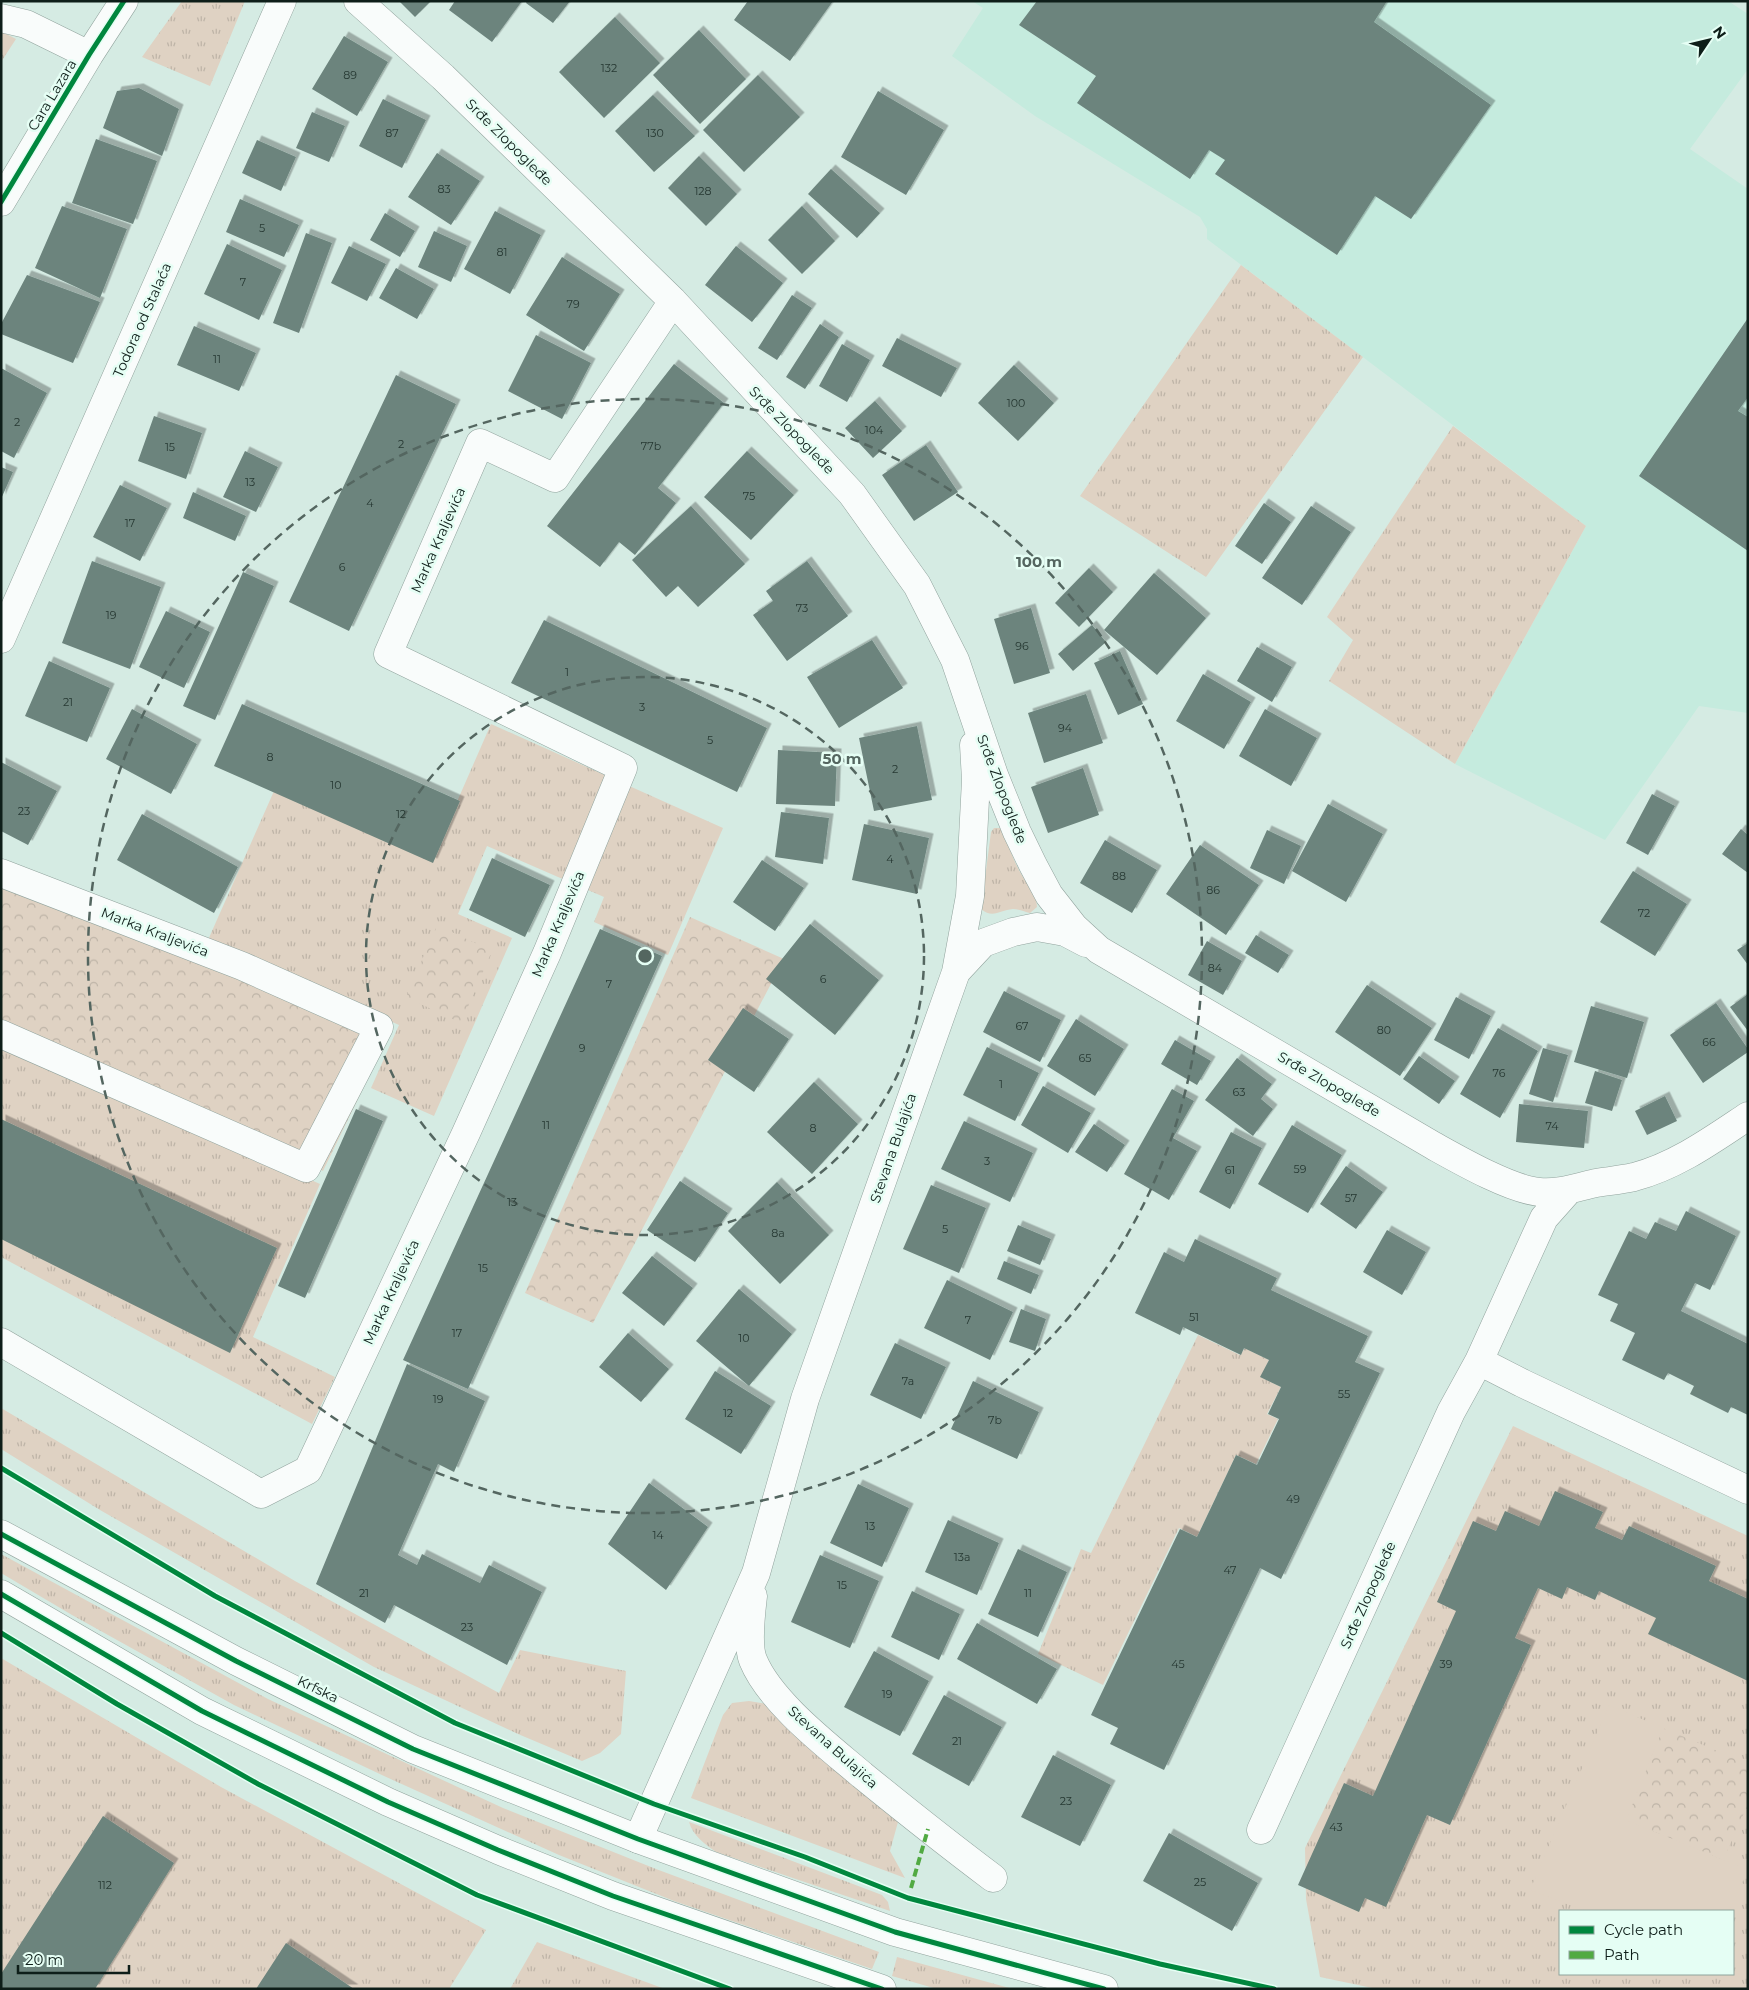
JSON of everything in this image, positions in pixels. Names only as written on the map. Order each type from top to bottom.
[{"type":"street","name":"Cara Lazara","points":[[1,202],[89,55],[124,1]]},
{"type":"street","name":"Todora od Stalaća","points":[[1,639],[282,1]]},
{"type":"street","name":"Srđe Zlopogleđe","points":[[358,1],[443,77],[673,301],[852,494],[917,585],[955,660],[994,775],[1017,832],[1049,895],[1074,927],[1099,950]]},
{"type":"street","points":[[1,18],[26,24],[89,55]]},
{"type":"street","name":"Marka Kraljevića","points":[[1,1342],[261,1494],[308,1470],[494,1070],[564,911],[623,768],[388,654],[480,444],[555,478],[673,301]]},
{"type":"street","name":"Stevana Bulajića","points":[[638,1839],[756,1572],[805,1399],[956,972],[970,896],[972,871],[976,780],[973,714]]},
{"type":"street","name":"Marka Kraljevića","points":[[1,873],[242,966],[379,1027],[306,1168],[1,1034]]},
{"type":"street","name":"Srđe Zlopogleđe","points":[[956,972],[983,943],[1013,932],[1038,927],[1064,932],[1099,950],[1434,1146],[1482,1172],[1520,1187],[1539,1192],[1568,1190],[1635,1176],[1678,1160],[1748,1116]]},
{"type":"street","name":"Srđe Zlopogleđe","points":[[1261,1830],[1451,1412],[1479,1362],[1544,1218],[1568,1190]]},
{"type":"street","points":[[1479,1362],[1748,1490]]},
{"type":"street","name":"Krfska","points":[[1,1534],[236,1661],[413,1749],[638,1839],[895,1932],[1104,1989]]},
{"type":"street","name":"Stevana Bulajića","points":[[756,1572],[750,1622],[753,1659],[768,1686],[826,1744],[928,1829],[993,1878]]},
{"type":"street","points":[[1,1594],[202,1711],[398,1806],[498,1850],[613,1896],[882,1989]]},
{"type":"shaded area","points":[[972,1],[1728,1],[1748,14],[1748,69],[1690,149],[1748,189],[1748,713],[1699,706],[1605,840],[1455,764],[1586,526],[1207,239],[1207,229],[1200,217],[1035,116],[952,56],[983,8]]},
{"type":"green space","points":[[182,1],[245,1],[210,86],[142,57]]},
{"type":"green space","points":[[1,31],[16,39],[1,62]]},
{"type":"green space","points":[[1241,265],[1363,357],[1206,577],[1080,496]]},
{"type":"green space","points":[[1453,426],[1586,526],[1455,764],[1329,681],[1353,640],[1327,617]]},
{"type":"green space","points":[[491,724],[723,828],[668,955],[594,922],[604,897],[487,846],[458,914],[512,938],[434,1116],[371,1088],[399,1025],[208,940],[274,791],[431,861]]},
{"type":"green space","points":[[994,828],[1000,828],[1018,868],[1033,891],[1037,907],[1030,913],[1013,909],[993,914],[981,909],[991,832]]},
{"type":"green space","points":[[1,879],[389,1035],[323,1171],[1,1029]]},
{"type":"green space","points":[[690,917],[784,959],[593,1323],[525,1293]]},
{"type":"green space","points":[[437,925],[492,951],[461,1023],[406,997]]},
{"type":"green space","points":[[1,1043],[320,1184],[253,1337],[335,1377],[312,1424],[1,1257]]},
{"type":"green space","points":[[1198,1335],[1240,1355],[1245,1348],[1269,1360],[1261,1377],[1281,1387],[1267,1414],[1278,1419],[1256,1464],[1236,1455],[1197,1537],[1179,1528],[1103,1685],[1038,1654],[1081,1549],[1091,1553]]},
{"type":"green space","points":[[1,1408],[295,1581],[499,1693],[520,1650],[626,1671],[621,1734],[600,1753],[582,1761],[518,1734],[374,1667],[100,1510],[1,1449]]},
{"type":"green space","points":[[1513,1426],[1748,1536],[1748,1989],[1377,1989],[1320,1977],[1306,1899],[1305,1848]]},
{"type":"green space","points":[[1,1554],[268,1699],[503,1808],[656,1869],[879,1952],[872,1969],[674,1901],[559,1855],[384,1776],[234,1705],[72,1615],[1,1573]]},
{"type":"green space","points":[[1,1658],[221,1787],[486,1930],[449,1989],[1,1989]]},
{"type":"green space","points":[[749,1701],[767,1704],[896,1816],[898,1822],[890,1851],[905,1878],[691,1798],[723,1715],[732,1703]]},
{"type":"green space","points":[[1609,1705],[1663,1728],[1626,1820],[1748,1870],[1729,1910],[1583,1910],[1530,1890]]},
{"type":"green space","points":[[1663,1728],[1748,1764],[1748,1804],[1723,1860],[1626,1820]]},
{"type":"green space","points":[[689,1822],[882,1895],[888,1902],[890,1911],[716,1852],[696,1836]]},
{"type":"green space","points":[[537,1942],[665,1989],[510,1989]]},
{"type":"green space","points":[[897,1957],[1013,1989],[937,1989],[892,1976]]},
{"type":"building","points":[[399,1],[431,1],[415,17]]},
{"type":"building","points":[[455,1],[522,1],[492,42],[449,10]]},
{"type":"building","points":[[527,1],[570,1],[553,23],[526,3]]},
{"type":"building","points":[[748,1],[833,1],[790,61],[734,20]]},
{"type":"building","points":[[1037,1],[1387,1],[1374,22],[1491,105],[1411,219],[1375,196],[1337,255],[1215,174],[1225,160],[1209,150],[1190,179],[1077,103],[1096,76],[1019,25]]},
{"type":"building","points":[[615,17],[660,63],[604,118],[559,72]]},
{"type":"building","points":[[699,30],[746,79],[700,124],[653,75]]},
{"type":"building","points":[[344,36],[388,62],[357,116],[312,89]]},
{"type":"building","points":[[758,75],[800,117],[744,172],[703,130]]},
{"type":"building","points":[[139,88],[179,109],[162,156],[103,128],[117,91]]},
{"type":"building","points":[[878,91],[944,130],[906,195],[841,157]]},
{"type":"building","points":[[653,95],[695,136],[654,172],[615,131]]},
{"type":"building","points":[[383,99],[426,120],[402,168],[359,146]]},
{"type":"building","points":[[312,112],[345,126],[329,162],[296,148]]},
{"type":"building","points":[[96,139],[157,161],[133,224],[72,203]]},
{"type":"building","points":[[257,140],[296,157],[281,191],[242,173]]},
{"type":"building","points":[[437,153],[480,181],[451,225],[408,197]]},
{"type":"building","points":[[699,156],[737,194],[706,226],[668,188]]},
{"type":"building","points":[[831,169],[880,213],[857,238],[808,194]]},
{"type":"building","points":[[240,199],[299,225],[284,257],[226,232]]},
{"type":"building","points":[[62,206],[127,229],[100,298],[35,268]]},
{"type":"building","points":[[802,206],[835,241],[802,274],[768,240]]},
{"type":"building","points":[[495,211],[541,235],[510,294],[464,269]]},
{"type":"building","points":[[385,213],[415,231],[400,257],[370,240]]},
{"type":"building","points":[[434,231],[467,246],[451,282],[418,267]]},
{"type":"building","points":[[306,233],[332,243],[299,333],[273,323]]},
{"type":"building","points":[[227,244],[282,270],[259,320],[204,294]]},
{"type":"building","points":[[349,246],[386,264],[367,301],[331,283]]},
{"type":"building","points":[[736,246],[783,283],[752,322],[705,285]]},
{"type":"building","points":[[562,257],[620,294],[584,351],[526,315]]},
{"type":"building","points":[[396,268],[434,289],[417,319],[379,298]]},
{"type":"building","points":[[27,275],[100,302],[73,363],[1,334],[1,324]]},
{"type":"building","points":[[792,295],[812,308],[777,360],[758,348]]},
{"type":"building","points":[[1748,318],[1748,397],[1738,411],[1748,417],[1748,551],[1639,476]]},
{"type":"building","points":[[820,324],[839,337],[805,389],[786,377]]},
{"type":"building","points":[[194,326],[256,353],[239,391],[177,365]]},
{"type":"building","points":[[536,335],[591,363],[562,419],[508,391]]},
{"type":"building","points":[[897,338],[957,368],[941,397],[882,366]]},
{"type":"building","points":[[842,344],[870,360],[847,402],[819,386]]},
{"type":"building","points":[[674,364],[724,403],[658,488],[676,503],[635,555],[619,542],[600,567],[547,526]]},
{"type":"building","points":[[1014,365],[1054,403],[1018,441],[978,403]]},
{"type":"building","points":[[1,368],[47,393],[14,458],[1,451]]},
{"type":"building","points":[[396,375],[456,404],[349,631],[289,602]]},
{"type":"building","points":[[875,401],[902,431],[873,458],[845,428]]},
{"type":"building","points":[[154,416],[202,433],[186,479],[138,461]]},
{"type":"building","points":[[926,445],[958,492],[914,521],[882,475]]},
{"type":"building","points":[[245,451],[278,467],[256,512],[223,497]]},
{"type":"building","points":[[747,451],[794,495],[751,540],[704,497]]},
{"type":"building","points":[[1,467],[13,472],[1,499]]},
{"type":"building","points":[[120,485],[167,508],[140,561],[93,537]]},
{"type":"building","points":[[193,492],[246,516],[235,541],[183,518]]},
{"type":"building","points":[[1264,503],[1291,522],[1262,564],[1235,546]]},
{"type":"building","points":[[691,506],[745,564],[698,607],[678,586],[666,597],[632,560]]},
{"type":"building","points":[[1311,506],[1351,532],[1302,605],[1262,578]]},
{"type":"building","points":[[92,561],[161,587],[130,669],[62,643]]},
{"type":"building","points":[[807,561],[848,616],[787,661],[753,615],[773,601],[766,591]]},
{"type":"building","points":[[1089,568],[1113,592],[1079,627],[1055,603]]},
{"type":"building","points":[[243,572],[274,586],[215,720],[183,706]]},
{"type":"building","points":[[1154,573],[1206,618],[1157,675],[1104,630]]},
{"type":"building","points":[[1031,608],[1050,673],[1014,684],[994,619]]},
{"type":"building","points":[[166,611],[210,632],[184,688],[139,667]]},
{"type":"building","points":[[544,620],[767,728],[737,792],[511,683]]},
{"type":"building","points":[[1092,625],[1106,642],[1073,671],[1058,654]]},
{"type":"building","points":[[872,640],[903,688],[839,728],[807,677]]},
{"type":"building","points":[[1257,647],[1292,667],[1272,702],[1237,681]]},
{"type":"building","points":[[1120,651],[1143,704],[1118,715],[1094,663]]},
{"type":"building","points":[[49,661],[110,688],[87,742],[25,716]]},
{"type":"building","points":[[1203,674],[1251,702],[1224,749],[1176,721]]},
{"type":"building","points":[[1086,694],[1103,743],[1044,763],[1028,713]]},
{"type":"building","points":[[242,704],[460,801],[433,863],[214,766]]},
{"type":"building","points":[[132,709],[197,744],[171,794],[106,759]]},
{"type":"building","points":[[1265,709],[1317,738],[1291,786],[1239,756]]},
{"type":"building","points":[[917,726],[932,800],[874,811],[859,738]]},
{"type":"building","points":[[778,750],[837,753],[835,806],[776,804]]},
{"type":"building","points":[[1,762],[57,791],[28,845],[1,831]]},
{"type":"building","points":[[1083,768],[1099,815],[1048,833],[1031,787]]},
{"type":"building","points":[[1652,794],[1675,806],[1648,855],[1626,843]]},
{"type":"building","points":[[1328,804],[1383,834],[1346,902],[1292,871]]},
{"type":"building","points":[[781,812],[829,818],[823,864],[775,857]]},
{"type":"building","points":[[142,814],[238,867],[214,913],[117,860]]},
{"type":"building","points":[[864,824],[929,838],[917,894],[852,880]]},
{"type":"building","points":[[1741,829],[1748,835],[1748,873],[1722,854]]},
{"type":"building","points":[[1267,830],[1301,846],[1284,884],[1250,868]]},
{"type":"building","points":[[1105,840],[1157,870],[1132,913],[1080,883]]},
{"type":"building","points":[[1200,845],[1259,885],[1226,935],[1166,894]]},
{"type":"building","points":[[492,858],[550,885],[525,937],[469,910]]},
{"type":"building","points":[[762,860],[804,888],[775,931],[733,902]]},
{"type":"building","points":[[1633,871],[1687,904],[1655,956],[1600,922]]},
{"type":"building","points":[[810,924],[879,980],[835,1035],[766,979]]},
{"type":"building","points":[[600,929],[662,956],[468,1389],[403,1360]]},
{"type":"building","points":[[1256,935],[1289,955],[1278,973],[1245,953]]},
{"type":"building","points":[[1207,941],[1242,961],[1223,995],[1188,975]]},
{"type":"building","points":[[1748,943],[1748,965],[1737,950]]},
{"type":"building","points":[[1367,985],[1432,1028],[1400,1076],[1335,1032]]},
{"type":"building","points":[[1004,991],[1061,1020],[1040,1062],[983,1032]]},
{"type":"building","points":[[1748,994],[1748,1031],[1730,1007]]},
{"type":"building","points":[[1456,997],[1491,1016],[1469,1059],[1434,1040]]},
{"type":"building","points":[[1716,1003],[1748,1049],[1748,1052],[1703,1083],[1670,1035]]},
{"type":"building","points":[[1591,1006],[1644,1022],[1627,1078],[1574,1062]]},
{"type":"building","points":[[743,1008],[789,1039],[754,1092],[708,1060]]},
{"type":"building","points":[[1076,1019],[1124,1049],[1095,1096],[1047,1066]]},
{"type":"building","points":[[1498,1028],[1538,1051],[1500,1118],[1460,1094]]},
{"type":"building","points":[[1175,1040],[1211,1061],[1197,1085],[1161,1064]]},
{"type":"building","points":[[987,1047],[1039,1073],[1015,1121],[963,1095]]},
{"type":"building","points":[[1543,1048],[1568,1055],[1553,1102],[1529,1094]]},
{"type":"building","points":[[1419,1056],[1455,1081],[1439,1104],[1403,1079]]},
{"type":"building","points":[[1237,1058],[1272,1084],[1261,1099],[1273,1109],[1253,1136],[1205,1100]]},
{"type":"building","points":[[1595,1071],[1622,1080],[1612,1111],[1585,1103]]},
{"type":"building","points":[[814,1082],[858,1124],[812,1174],[767,1132]]},
{"type":"building","points":[[1043,1086],[1091,1113],[1068,1153],[1021,1125]]},
{"type":"building","points":[[1172,1089],[1194,1101],[1173,1138],[1197,1151],[1169,1200],[1124,1174]]},
{"type":"building","points":[[1665,1096],[1677,1121],[1647,1135],[1635,1111]]},
{"type":"building","points":[[1519,1104],[1588,1111],[1584,1148],[1516,1142]]},
{"type":"building","points":[[356,1109],[383,1121],[305,1298],[278,1286]]},
{"type":"building","points":[[1,1119],[277,1248],[230,1353],[1,1239]]},
{"type":"building","points":[[964,1121],[1033,1153],[1010,1202],[941,1169]]},
{"type":"building","points":[[1094,1124],[1125,1145],[1107,1172],[1075,1152]]},
{"type":"building","points":[[1292,1125],[1342,1155],[1308,1213],[1258,1184]]},
{"type":"building","points":[[1231,1132],[1262,1148],[1230,1209],[1199,1192]]},
{"type":"building","points":[[1346,1166],[1383,1192],[1356,1229],[1320,1204]]},
{"type":"building","points":[[680,1181],[728,1213],[695,1262],[647,1230]]},
{"type":"building","points":[[777,1182],[829,1235],[780,1284],[728,1231]]},
{"type":"building","points":[[931,1185],[986,1208],[959,1273],[903,1249]]},
{"type":"building","points":[[1686,1211],[1736,1236],[1710,1290],[1695,1283],[1681,1311],[1748,1344],[1748,1415],[1731,1407],[1728,1413],[1690,1394],[1694,1386],[1668,1373],[1664,1380],[1622,1360],[1635,1333],[1610,1321],[1618,1304],[1598,1295],[1629,1231],[1646,1239],[1655,1222],[1676,1231]]},
{"type":"building","points":[[1018,1225],[1051,1239],[1040,1265],[1007,1251]]},
{"type":"building","points":[[1387,1230],[1426,1252],[1402,1295],[1363,1272]]},
{"type":"building","points":[[1195,1239],[1277,1278],[1271,1290],[1368,1336],[1355,1362],[1380,1373],[1281,1579],[1260,1568],[1164,1770],[1110,1744],[1118,1728],[1091,1715],[1180,1529],[1197,1537],[1236,1455],[1257,1465],[1279,1419],[1268,1414],[1281,1387],[1260,1377],[1269,1360],[1244,1348],[1241,1355],[1183,1327],[1180,1335],[1135,1313],[1164,1252],[1184,1262]]},
{"type":"building","points":[[652,1256],[693,1288],[664,1326],[622,1293]]},
{"type":"building","points":[[1004,1261],[1039,1275],[1031,1294],[997,1279]]},
{"type":"building","points":[[947,1280],[1013,1312],[990,1360],[924,1328]]},
{"type":"building","points":[[739,1289],[792,1334],[749,1386],[696,1341]]},
{"type":"building","points":[[1021,1309],[1046,1319],[1035,1351],[1009,1342]]},
{"type":"building","points":[[628,1333],[669,1369],[641,1402],[599,1367]]},
{"type":"building","points":[[895,1343],[946,1367],[921,1419],[870,1395]]},
{"type":"building","points":[[407,1364],[485,1401],[454,1472],[438,1464],[398,1555],[417,1565],[422,1554],[480,1583],[489,1565],[542,1592],[507,1665],[394,1605],[385,1623],[316,1584]]},
{"type":"building","points":[[715,1371],[771,1406],[741,1454],[685,1419]]},
{"type":"building","points":[[973,1381],[1039,1412],[1017,1459],[951,1429]]},
{"type":"building","points":[[649,1483],[708,1527],[666,1590],[608,1544]]},
{"type":"building","points":[[858,1484],[909,1508],[882,1567],[830,1543]]},
{"type":"building","points":[[1555,1491],[1603,1512],[1595,1528],[1622,1540],[1629,1526],[1716,1566],[1709,1581],[1748,1599],[1748,1681],[1648,1634],[1656,1618],[1599,1591],[1595,1600],[1567,1587],[1562,1599],[1538,1588],[1515,1638],[1531,1645],[1450,1825],[1427,1815],[1386,1907],[1365,1898],[1359,1912],[1298,1885],[1344,1783],[1373,1796],[1456,1611],[1437,1602],[1473,1521],[1496,1531],[1505,1511],[1539,1526]]},
{"type":"building","points":[[948,1520],[999,1543],[977,1595],[925,1572]]},
{"type":"building","points":[[1018,1549],[1067,1572],[1038,1637],[988,1614]]},
{"type":"building","points":[[820,1555],[879,1581],[850,1648],[791,1622]]},
{"type":"building","points":[[912,1591],[960,1614],[939,1660],[891,1637]]},
{"type":"building","points":[[977,1623],[1057,1669],[1037,1704],[957,1659]]},
{"type":"building","points":[[874,1651],[929,1681],[900,1736],[844,1707]]},
{"type":"building","points":[[944,1695],[1002,1727],[969,1786],[912,1754]]},
{"type":"building","points":[[1053,1755],[1111,1785],[1080,1846],[1021,1817]]},
{"type":"building","points":[[103,1816],[174,1863],[95,1989],[1,1989],[1,1974]]},
{"type":"building","points":[[1169,1833],[1258,1883],[1232,1931],[1143,1881]]},
{"type":"building","points":[[286,1943],[354,1989],[256,1989]]},
{"type":"marked path","points":[[911,1888],[928,1829]]},
{"type":"cycle path","points":[[1,202],[89,55],[124,1]]},
{"type":"cycle path","points":[[1,1468],[215,1596],[455,1723],[654,1804],[805,1857],[908,1898],[1160,1964],[1274,1989]]},
{"type":"cycle path","points":[[1,1534],[236,1661],[413,1749],[638,1839],[895,1932],[1104,1989]]},
{"type":"cycle path","points":[[1,1594],[202,1711],[388,1802],[498,1850],[613,1896],[882,1989]]},
{"type":"cycle path","points":[[1,1633],[117,1704],[258,1784],[477,1895],[730,1989]]}]
